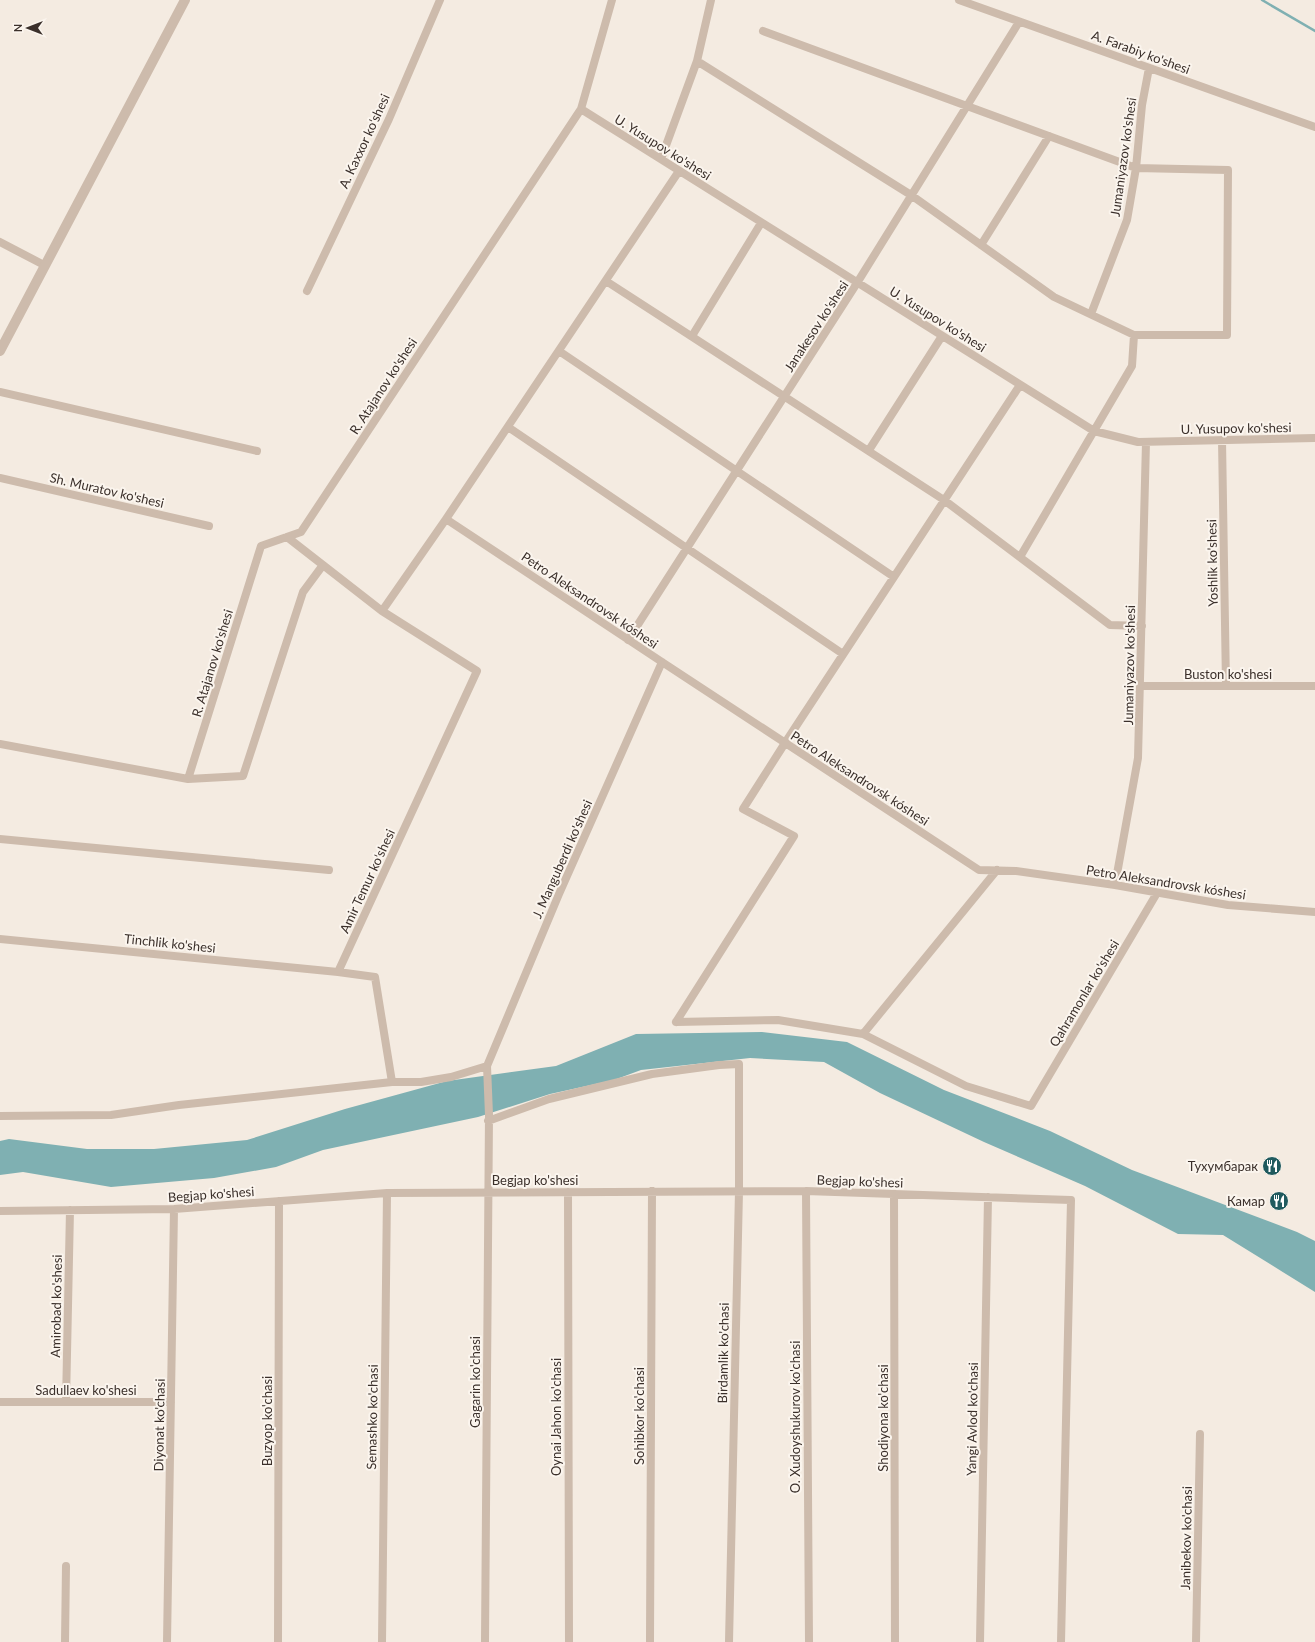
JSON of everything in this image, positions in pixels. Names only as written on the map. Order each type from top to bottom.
[{"type":"street","points":[[1,348],[185,0]]},
{"type":"street","name":"A. Kaxxor ko'shesi","points":[[307,291],[389,118],[440,0]]},
{"type":"street","name":"R. Atajanov ko'shesi","points":[[188,779],[261,546],[301,532],[580,109],[612,0]]},
{"type":"street","points":[[660,160],[697,61],[711,0]]},
{"type":"street","name":"A. Farabiy ko'shesi","points":[[959,0],[1315,127]]},
{"type":"street","name":"Janakesov ko'shesi","points":[[628,640],[857,283],[1019,22]]},
{"type":"street","points":[[697,61],[911,195],[1054,297],[1134,336],[1227,336],[1228,170],[1136,168],[763,31]]},
{"type":"street","name":"Jumaniyazov ko'shesi","points":[[1091,314],[1128,220],[1136,168],[1142,105],[1149,68]]},
{"type":"street","name":"U. Yusupov ko'shesi","points":[[580,109],[1094,431],[1138,442],[1315,438]]},
{"type":"street","points":[[982,245],[1049,136]]},
{"type":"street","points":[[287,537],[382,611],[446,519],[679,171]]},
{"type":"street","points":[[692,336],[761,223]]},
{"type":"street","points":[[0,242],[44,265]]},
{"type":"street","points":[[606,281],[785,395],[944,500],[1110,625],[1142,626]]},
{"type":"street","points":[[869,450],[942,336]]},
{"type":"street","points":[[1020,557],[1132,366],[1134,336]]},
{"type":"street","points":[[559,351],[894,577]]},
{"type":"street","points":[[997,870],[863,1034],[778,1020],[676,1022],[794,836],[743,809],[1020,385]]},
{"type":"street","points":[[0,392],[257,451]]},
{"type":"street","points":[[508,427],[843,654]]},
{"type":"street","name":"Yoshlik ko'shesi","points":[[1222,440],[1226,686]]},
{"type":"street","name":"Jumaniyazov ko'shesi","points":[[1115,885],[1138,758],[1146,442]]},
{"type":"street","name":"Sh. Muratov ko'shesi","points":[[0,478],[209,526]]},
{"type":"street","name":"Petro Aleksandrovsk kóshesi","points":[[446,519],[979,870],[1016,871],[1115,885],[1228,905],[1315,912]]},
{"type":"street","points":[[0,744],[188,779],[243,776],[303,592],[323,565]]},
{"type":"street","name":"Amir Temur ko'shesi","points":[[338,972],[477,671],[382,611]]},
{"type":"street","name":"J. Manguberdi ko'shesi","points":[[487,1070],[559,894],[662,662]]},
{"type":"street","name":"Buston ko'shesi","points":[[1140,686],[1315,686]]},
{"type":"street","points":[[0,839],[329,870]]},
{"type":"street","name":"Qahramonlar ko'shesi","points":[[863,1034],[966,1086],[1031,1106],[1157,893]]},
{"type":"street","name":"Tinchlik ko'shesi","points":[[0,939],[338,972]]},
{"type":"street","points":[[338,972],[375,977],[392,1082]]},
{"type":"street","name":"Birdamlik ko'chasi","points":[[488,1118],[549,1099],[652,1074],[719,1065],[739,1064],[739,1191],[728,1642]]},
{"type":"street","points":[[0,1116],[111,1115],[179,1105],[392,1082],[421,1082],[487,1070]]},
{"type":"street","name":"Gagarin ko'chasi","points":[[485,1642],[488,1192],[487,1070]]},
{"type":"street","name":"Sohibkor ko'chasi","points":[[650,1642],[652,1191]]},
{"type":"street","name":"Begjap ko'shesi","points":[[0,1211],[174,1209],[387,1193],[806,1191],[1071,1200],[1061,1642]]},
{"type":"street","name":"O. Xudoyshukurov ko'chasi","points":[[806,1191],[809,1642]]},
{"type":"street","name":"Oynai Jahon ko'chasi","points":[[568,1192],[569,1642]]},
{"type":"street","name":"Semashko ko'chasi","points":[[382,1642],[387,1193]]},
{"type":"street","name":"Shodiyona ko'chasi","points":[[894,1194],[895,1642]]},
{"type":"street","name":"Yangi Avlod ko'chasi","points":[[980,1642],[988,1197]]},
{"type":"street","name":"Buzyop ko'chasi","points":[[278,1642],[279,1201]]},
{"type":"street","name":"Diyonat ko'chasi","points":[[167,1642],[174,1209]]},
{"type":"street","name":"Amirobad ko'shesi","points":[[66,1402],[70,1210]]},
{"type":"street","name":"Sadullaev ko'shesi","points":[[0,1402],[171,1402]]},
{"type":"street","name":"Janibekov ko'chasi","points":[[1196,1642],[1200,1434]]},
{"type":"street","points":[[65,1642],[66,1566]]},
{"type":"water","points":[[762,1032],[847,1042],[944,1090],[1050,1131],[1132,1170],[1297,1232],[1315,1241],[1315,1292],[1223,1235],[1178,1234],[1085,1186],[984,1142],[880,1093],[824,1062],[750,1058],[641,1070],[614,1080],[550,1094],[478,1117],[323,1150],[276,1167],[214,1178],[111,1187],[23,1172],[0,1175],[0,1141],[9,1139],[87,1149],[154,1149],[247,1140],[345,1109],[447,1081],[556,1066],[636,1034]]},
{"type":"waterway","points":[[1262,0],[1315,31]]},
{"type":"place","name":"Тухумбарак","points":[[1272,1166]]},
{"type":"place","name":"Камар","points":[[1279,1201]]}]
